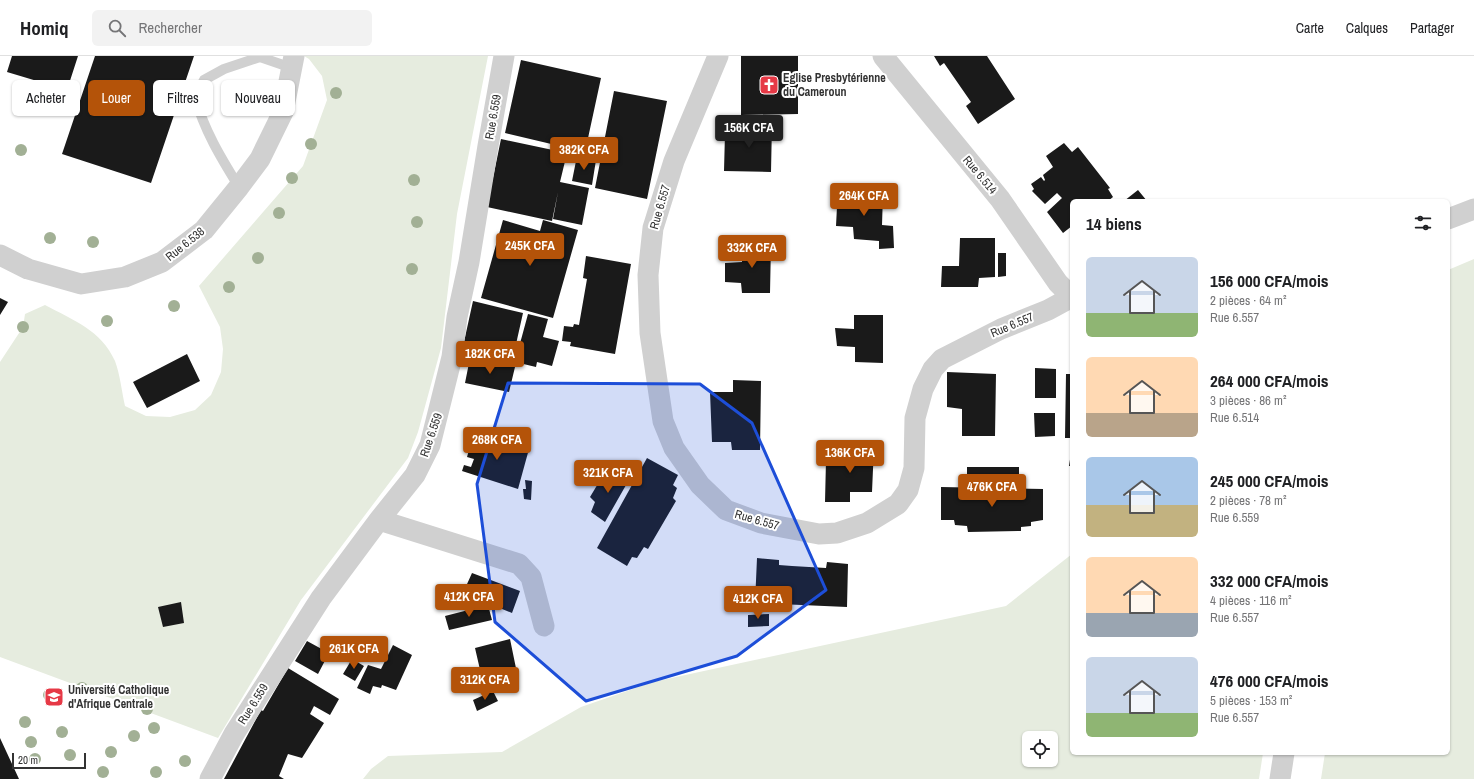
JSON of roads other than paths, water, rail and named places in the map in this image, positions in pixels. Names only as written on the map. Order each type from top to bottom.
[{"type":"street","name":"Rue 6.559","points":[[210,779],[234,734],[321,598],[379,520],[415,475],[430,445],[452,357],[457,317],[469,262],[504,56]]},
{"type":"street","name":"Rue 6.557","points":[[718,56],[674,161],[653,228],[648,275],[650,333],[663,421],[674,448],[700,485],[726,510],[760,523],[819,534],[836,533],[867,523],[892,508],[898,504],[908,490],[914,468],[915,418],[923,389],[933,369],[942,359],[1001,329],[1048,310],[1070,298]]},
{"type":"street","name":"Rue 6.514","points":[[883,56],[1000,199],[1058,283],[1070,295]]},
{"type":"street","name":"Rue 6.538","points":[[0,255],[28,269],[81,284],[125,277],[162,262],[204,230],[260,159],[283,112],[293,62]]},
{"type":"street","points":[[1450,218],[1474,209]]},
{"type":"street","points":[[379,520],[519,564],[531,577],[544,626]]},
{"type":"street","points":[[1280,779],[1284,755]]},
{"type":"lane","points":[[239,187],[214,146],[200,115],[195,97],[204,80],[224,69],[260,57],[293,62]]},
{"type":"place","name":"Eglise Presbytérienne du Cameroun","points":[[769,85]]},
{"type":"place","name":"Université Catholique d'Afrique Centrale","points":[[54,697]]}]
